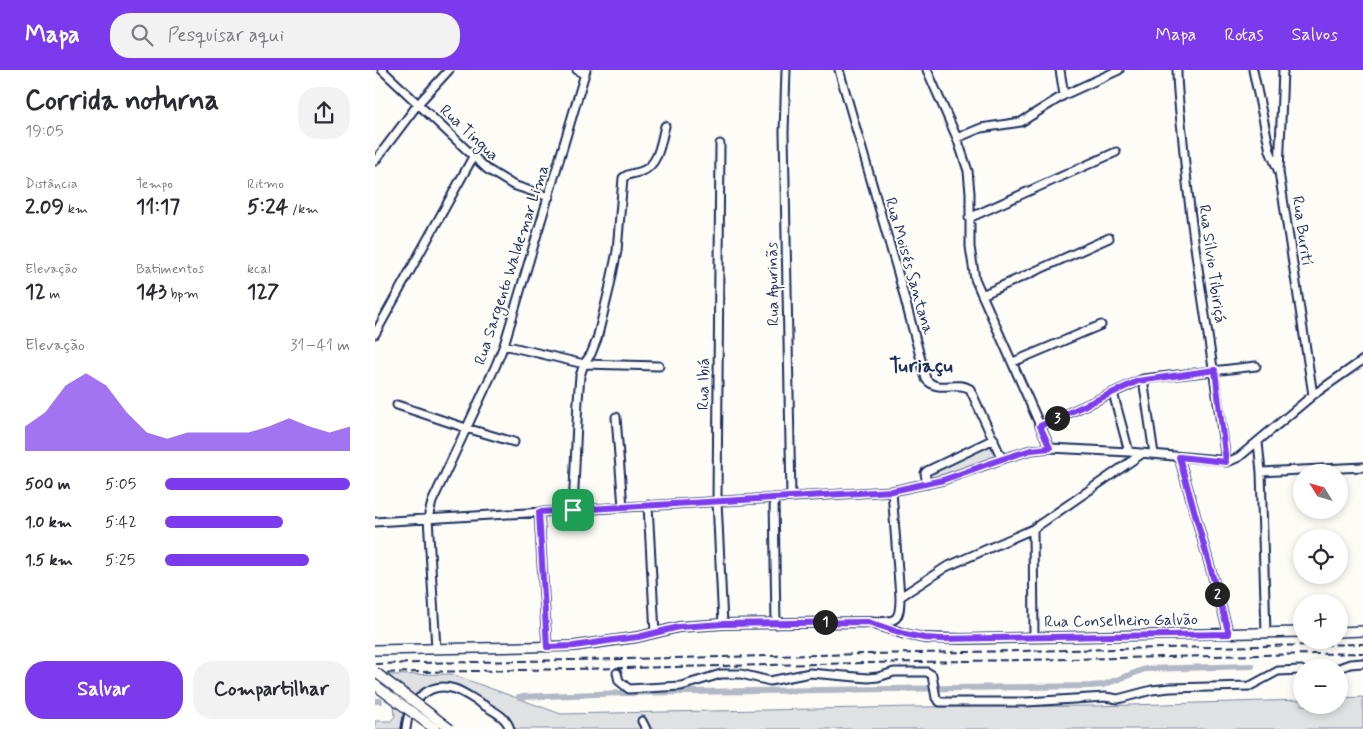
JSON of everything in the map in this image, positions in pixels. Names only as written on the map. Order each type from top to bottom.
[{"type":"main road","name":"Rua Conselheiro Galvão","points":[[375,650],[582,645],[638,637],[679,627],[723,624],[868,622],[924,638],[961,639],[1293,632]]},
{"type":"main road","points":[[1348,632],[1363,631]]},
{"type":"main road","points":[[375,672],[450,729]]},
{"type":"main road","points":[[375,685],[435,729]]},
{"type":"street","name":"Rua Tingua","points":[[382,70],[473,157],[501,179],[549,197]]},
{"type":"street","points":[[375,161],[418,104],[449,70]]},
{"type":"street","points":[[577,70],[585,72]]},
{"type":"street","name":"Rua Apurinãs","points":[[786,70],[784,132],[791,497]]},
{"type":"street","name":"Rua Moisés Santana","points":[[839,70],[898,274],[926,379],[936,387],[965,386],[971,389],[1002,459]]},
{"type":"street","points":[[927,70],[964,157],[969,179],[972,264],[982,295],[1050,448]]},
{"type":"street","points":[[1060,70],[1064,95]]},
{"type":"street","points":[[957,138],[981,128],[1021,122],[1064,95],[1119,70]]},
{"type":"street","name":"Rua Sílvio Tibiriçá","points":[[1177,70],[1196,257],[1215,370],[1226,462]]},
{"type":"street","points":[[1253,70],[1270,151],[1279,172]]},
{"type":"street","name":"Rua Burití","points":[[1283,70],[1279,172],[1313,395]]},
{"type":"street","name":"Rua Sargento Waldemar Lima","points":[[428,518],[438,488],[504,345],[585,72]]},
{"type":"street","points":[[573,510],[577,400],[580,376],[597,339],[615,260],[621,222],[623,178],[647,169],[653,163],[665,126]]},
{"type":"street","name":"Rua Ibiá","points":[[720,144],[717,501],[723,624]]},
{"type":"street","points":[[969,218],[1116,152]]},
{"type":"street","points":[[375,334],[473,157]]},
{"type":"street","points":[[982,295],[1109,238]]},
{"type":"street","points":[[1013,362],[1101,325]]},
{"type":"street","points":[[504,345],[584,364],[659,366]]},
{"type":"street","points":[[375,522],[892,491],[955,476],[1031,450],[1050,448],[1143,453],[1226,462],[1239,457],[1313,395],[1363,360]]},
{"type":"street","points":[[1040,426],[1143,379],[1256,366]]},
{"type":"street","points":[[1143,379],[1153,454]]},
{"type":"street","points":[[1113,393],[1129,452]]},
{"type":"street","points":[[397,405],[514,442]]},
{"type":"street","points":[[616,416],[623,507]]},
{"type":"street","points":[[927,484],[925,474],[927,471],[994,439]]},
{"type":"street","points":[[1258,442],[1261,472],[1266,633]]},
{"type":"street","points":[[900,597],[946,567],[1033,528],[1143,453]]},
{"type":"street","points":[[1179,457],[1229,634]]},
{"type":"street","points":[[1261,472],[1363,468]]},
{"type":"street","points":[[868,622],[891,621],[898,617],[900,597],[892,491]]},
{"type":"street","points":[[774,498],[776,624]]},
{"type":"street","points":[[648,505],[655,633]]},
{"type":"street","points":[[539,512],[547,647]]},
{"type":"street","points":[[428,518],[436,648]]},
{"type":"street","points":[[1033,528],[1034,637]]},
{"type":"street","points":[[1348,665],[1363,663]]},
{"type":"street","points":[[617,673],[619,681],[629,689],[681,686],[712,676],[733,674],[770,681],[811,674],[868,678],[894,672],[927,672],[932,675],[936,698],[940,702],[1027,702],[1105,697],[1118,699],[1153,690],[1170,688],[1250,686],[1277,670],[1293,670]]},
{"type":"street","points":[[406,729],[414,702],[428,690],[447,687],[464,693],[500,715],[508,722],[511,729]]},
{"type":"street","points":[[642,721],[646,729]]},
{"type":"shaded area","points":[[991,442],[998,459],[955,474],[928,480],[926,473]]},
{"type":"shaded area","points":[[451,674],[561,714],[917,707],[1096,706],[1293,700],[1293,714],[1348,714],[1348,698],[1363,697],[1363,729],[514,729],[510,719],[453,684],[441,684],[423,689],[417,694],[408,709],[400,729],[375,729],[375,721],[391,721],[395,716],[394,704],[379,689],[390,675]]},
{"type":"waterway","points":[[519,697],[623,693],[1090,686],[1103,685],[1145,669],[1252,666]]},
{"type":"waterway","points":[[375,701],[380,701]]},
{"type":"railway","points":[[375,664],[1363,644]]},
{"type":"railway","points":[[375,673],[1363,653]]},
{"type":"district","name":"Turiaçu","points":[[921,366]]},
{"type":"route","points":[[1215,370],[1226,462],[1179,457],[1229,634],[941,639],[905,634],[868,622],[723,624],[679,627],[638,637],[574,646],[547,647],[539,512],[573,510],[892,491],[927,484],[1031,450],[1050,448],[1040,426],[1143,379],[1215,370]]}]
